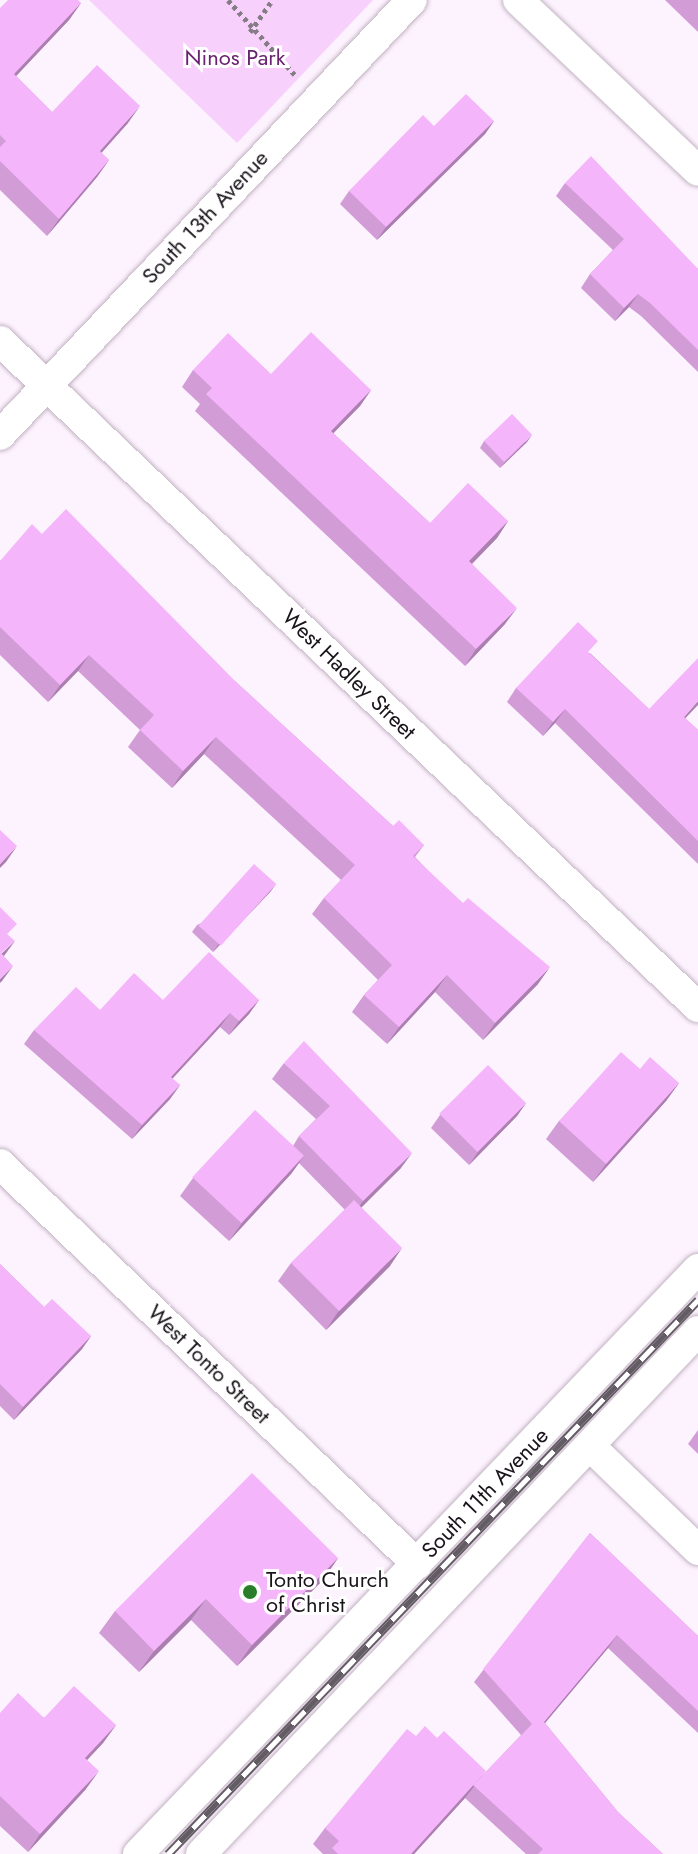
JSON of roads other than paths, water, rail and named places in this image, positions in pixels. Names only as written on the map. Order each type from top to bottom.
[{"type":"street","name":"South 13th Avenue","points":[[0,435],[412,0]]},
{"type":"street","points":[[518,0],[698,171]]},
{"type":"street","name":"West Hadley Street","points":[[0,341],[698,1007]]},
{"type":"street","name":"West Tonto Street","points":[[0,1164],[417,1564]]},
{"type":"street","name":"South 11th Avenue","points":[[138,1854],[698,1269]]},
{"type":"street","name":"South 11th Avenue","points":[[201,1854],[698,1331]]},
{"type":"street","points":[[590,1446],[698,1550]]},
{"type":"railway","points":[[168,1854],[698,1300]]},
{"type":"place","name":"Tonto Church of Christ","points":[[250,1592]]},
{"type":"park label","name":"Ninos Park","points":[[235,58]]}]
